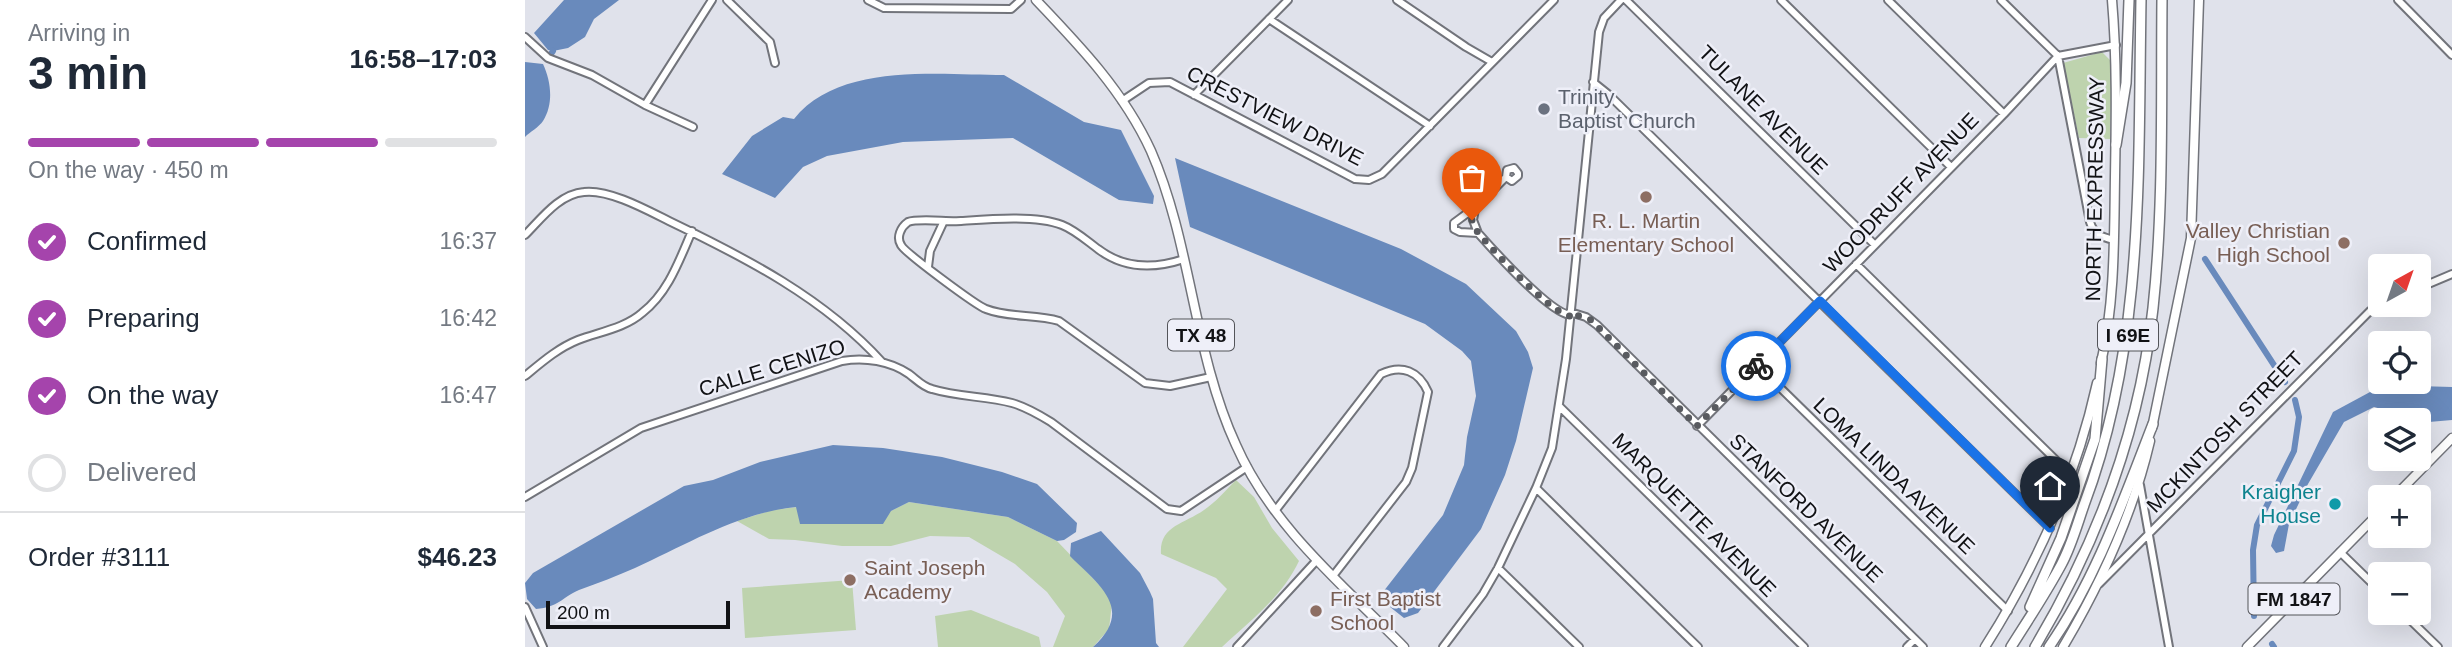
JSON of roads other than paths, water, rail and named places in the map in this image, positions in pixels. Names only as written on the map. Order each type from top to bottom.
[{"type":"highway","points":[[2116,145],[2126,83],[2129,0]]},
{"type":"highway","name":"NORTH EXPRESSWAY","points":[[2010,647],[2062,563],[2092,485],[2120,379],[2137,238],[2141,0]]},
{"type":"highway","name":"I 69E","points":[[2035,647],[2080,565],[2109,497],[2144,371],[2159,244],[2162,0]]},
{"type":"highway","points":[[2010,647],[2061,538],[2095,439],[2102,359]]},
{"type":"highway","points":[[2049,647],[2069,618],[2103,551],[2153,424]]},
{"type":"main road","name":"TX 48","points":[[1036,0],[1100,68],[1142,132],[1160,173],[1184,259],[1211,377],[1225,420],[1247,467],[1275,511],[1317,560],[1404,647]]},
{"type":"main road","name":"NORTH EXPRESSWAY","points":[[1985,647],[2029,573],[2050,528],[2089,418],[2102,359],[2109,320],[2114,240],[2116,46],[2112,0]]},
{"type":"main road","points":[[2063,647],[2096,587],[2140,485],[2153,424],[2191,238],[2199,0]]},
{"type":"main road","points":[[2407,485],[2450,444]]},
{"type":"main road","name":"FM 1847","points":[[2247,647],[2368,524]]},
{"type":"street","points":[[645,105],[712,0]]},
{"type":"street","points":[[727,0],[770,42],[775,63]]},
{"type":"street","points":[[868,0],[884,8],[1011,9],[1021,0]]},
{"type":"street","points":[[1194,95],[1288,0]]},
{"type":"street","points":[[1397,0],[1492,62]]},
{"type":"street","name":"CRESTVIEW DRIVE","points":[[1122,101],[1156,81],[1170,82],[1355,179],[1369,180],[1382,174],[1553,0]]},
{"type":"street","points":[[1443,647],[1477,603],[1498,568],[1552,448],[1560,407],[1601,23],[1621,0]]},
{"type":"street","name":"TULANE AVENUE","points":[[1626,0],[1875,245]]},
{"type":"street","points":[[1780,0],[1951,167]]},
{"type":"street","points":[[1888,0],[2004,114]]},
{"type":"street","points":[[2001,0],[2058,56],[2092,229],[2100,236],[2114,240]]},
{"type":"street","points":[[2398,0],[2452,55]]},
{"type":"street","points":[[1269,19],[1430,126]]},
{"type":"street","points":[[525,37],[548,58],[592,75],[645,105],[693,127]]},
{"type":"street","points":[[2445,49],[2452,43]]},
{"type":"street","points":[[2058,56],[2116,46]]},
{"type":"street","name":"WOODRUFF AVENUE","points":[[1697,426],[2058,56]]},
{"type":"street","points":[[1593,82],[2050,528]]},
{"type":"street","points":[[1478,233],[1472,220],[1476,206],[1506,177]]},
{"type":"street","points":[[525,235],[553,207],[570,195],[586,191],[625,199],[761,266],[861,339],[882,362]]},
{"type":"street","name":"STANFORD AVENUE","points":[[1476,206],[1453,226],[1460,232],[1478,233],[1560,313],[1586,317],[1597,325],[1923,647]]},
{"type":"street","points":[[1184,259],[1139,267],[1120,262],[1065,226],[1049,221],[911,221],[899,234],[900,245],[910,255],[974,303],[1003,313],[1044,316],[1070,327],[1145,383],[1170,386],[1211,377]]},
{"type":"street","points":[[928,267],[930,251],[943,222]]},
{"type":"street","points":[[525,376],[549,355],[575,341],[617,327],[641,315],[659,298],[692,232]]},
{"type":"street","points":[[1856,264],[2071,475]]},
{"type":"street","points":[[2431,283],[2452,274]]},
{"type":"street","name":"MCKINTOSH STREET","points":[[2096,587],[2368,312]]},
{"type":"street","name":"CALLE CENIZO","points":[[525,497],[641,428],[842,361],[867,359],[882,362],[907,373],[927,388],[1011,403],[1030,410],[1051,422],[1167,509],[1181,511],[1247,467]]},
{"type":"street","name":"LOMA LINDA AVENUE","points":[[1757,365],[2008,611]]},
{"type":"street","points":[[1275,511],[1381,374],[1401,369],[1413,372],[1424,381],[1428,392],[1412,468],[1396,496],[1333,576]]},
{"type":"street","name":"MARQUETTE AVENUE","points":[[1560,407],[1804,647]]},
{"type":"street","points":[[2140,485],[2169,647]]},
{"type":"street","points":[[1536,488],[1698,647]]},
{"type":"street","points":[[2340,552],[2368,579]]},
{"type":"street","points":[[1237,647],[1317,560]]},
{"type":"street","points":[[1498,568],[1579,647]]},
{"type":"street","points":[[525,607],[543,647]]},
{"type":"street","points":[[2415,625],[2438,647]]},
{"type":"street","points":[[1907,647],[1915,639]]},
{"type":"water","points":[[564,0],[619,0],[594,19],[585,37],[568,48],[548,50],[534,33]]},
{"type":"water","points":[[525,62],[543,64],[550,92],[549,107],[543,121],[525,137]]},
{"type":"water","points":[[1004,75],[1084,122],[1121,130],[1154,196],[1153,204],[1119,200],[1013,138],[903,142],[827,156],[803,167],[775,198],[722,174],[752,136],[783,117],[794,119],[813,101],[837,88],[863,80],[891,76]]},
{"type":"water","points":[[1175,158],[1401,249],[1466,284],[1516,331],[1528,352],[1533,368],[1505,475],[1481,529],[1418,613],[1404,618],[1385,603],[1383,592],[1443,515],[1464,465],[1476,396],[1471,361],[1462,351],[1425,324],[1190,227]]},
{"type":"water","points":[[2431,386],[2452,387],[2452,420],[2431,422],[2431,408],[2374,407],[2344,422],[2308,484],[2289,524],[2284,551],[2276,553],[2271,546],[2274,535],[2333,412],[2368,393],[2431,394]]},
{"type":"water","points":[[833,445],[883,448],[942,457],[1037,484],[1077,523],[1076,532],[1057,541],[1008,517],[909,502],[891,511],[883,524],[800,524],[796,507],[775,510],[734,523],[579,590],[550,606],[536,609],[527,599],[525,583],[533,573],[684,486],[713,480],[760,462]]},
{"type":"water","points":[[1101,531],[1140,573],[1150,592],[1153,599],[1156,643],[1159,647],[1093,647],[1111,621],[1112,609],[1101,588],[1070,556],[1071,543]]},
{"type":"waterway","points":[[2205,259],[2285,382]]},
{"type":"waterway","points":[[2254,616],[2253,550],[2257,525],[2294,451],[2299,417],[2295,400]]},
{"type":"place","name":"Trinity Baptist Church","points":[[1544,109]]},
{"type":"place","name":"R. L. Martin Elementary School","points":[[1646,197]]},
{"type":"place","name":"Valley Christian High School","points":[[2344,243]]},
{"type":"place","name":"Kraigher House","points":[[2335,504]]},
{"type":"place","name":"Saint Joseph Academy","points":[[850,580]]},
{"type":"place","name":"First Baptist School","points":[[1316,611]]}]
